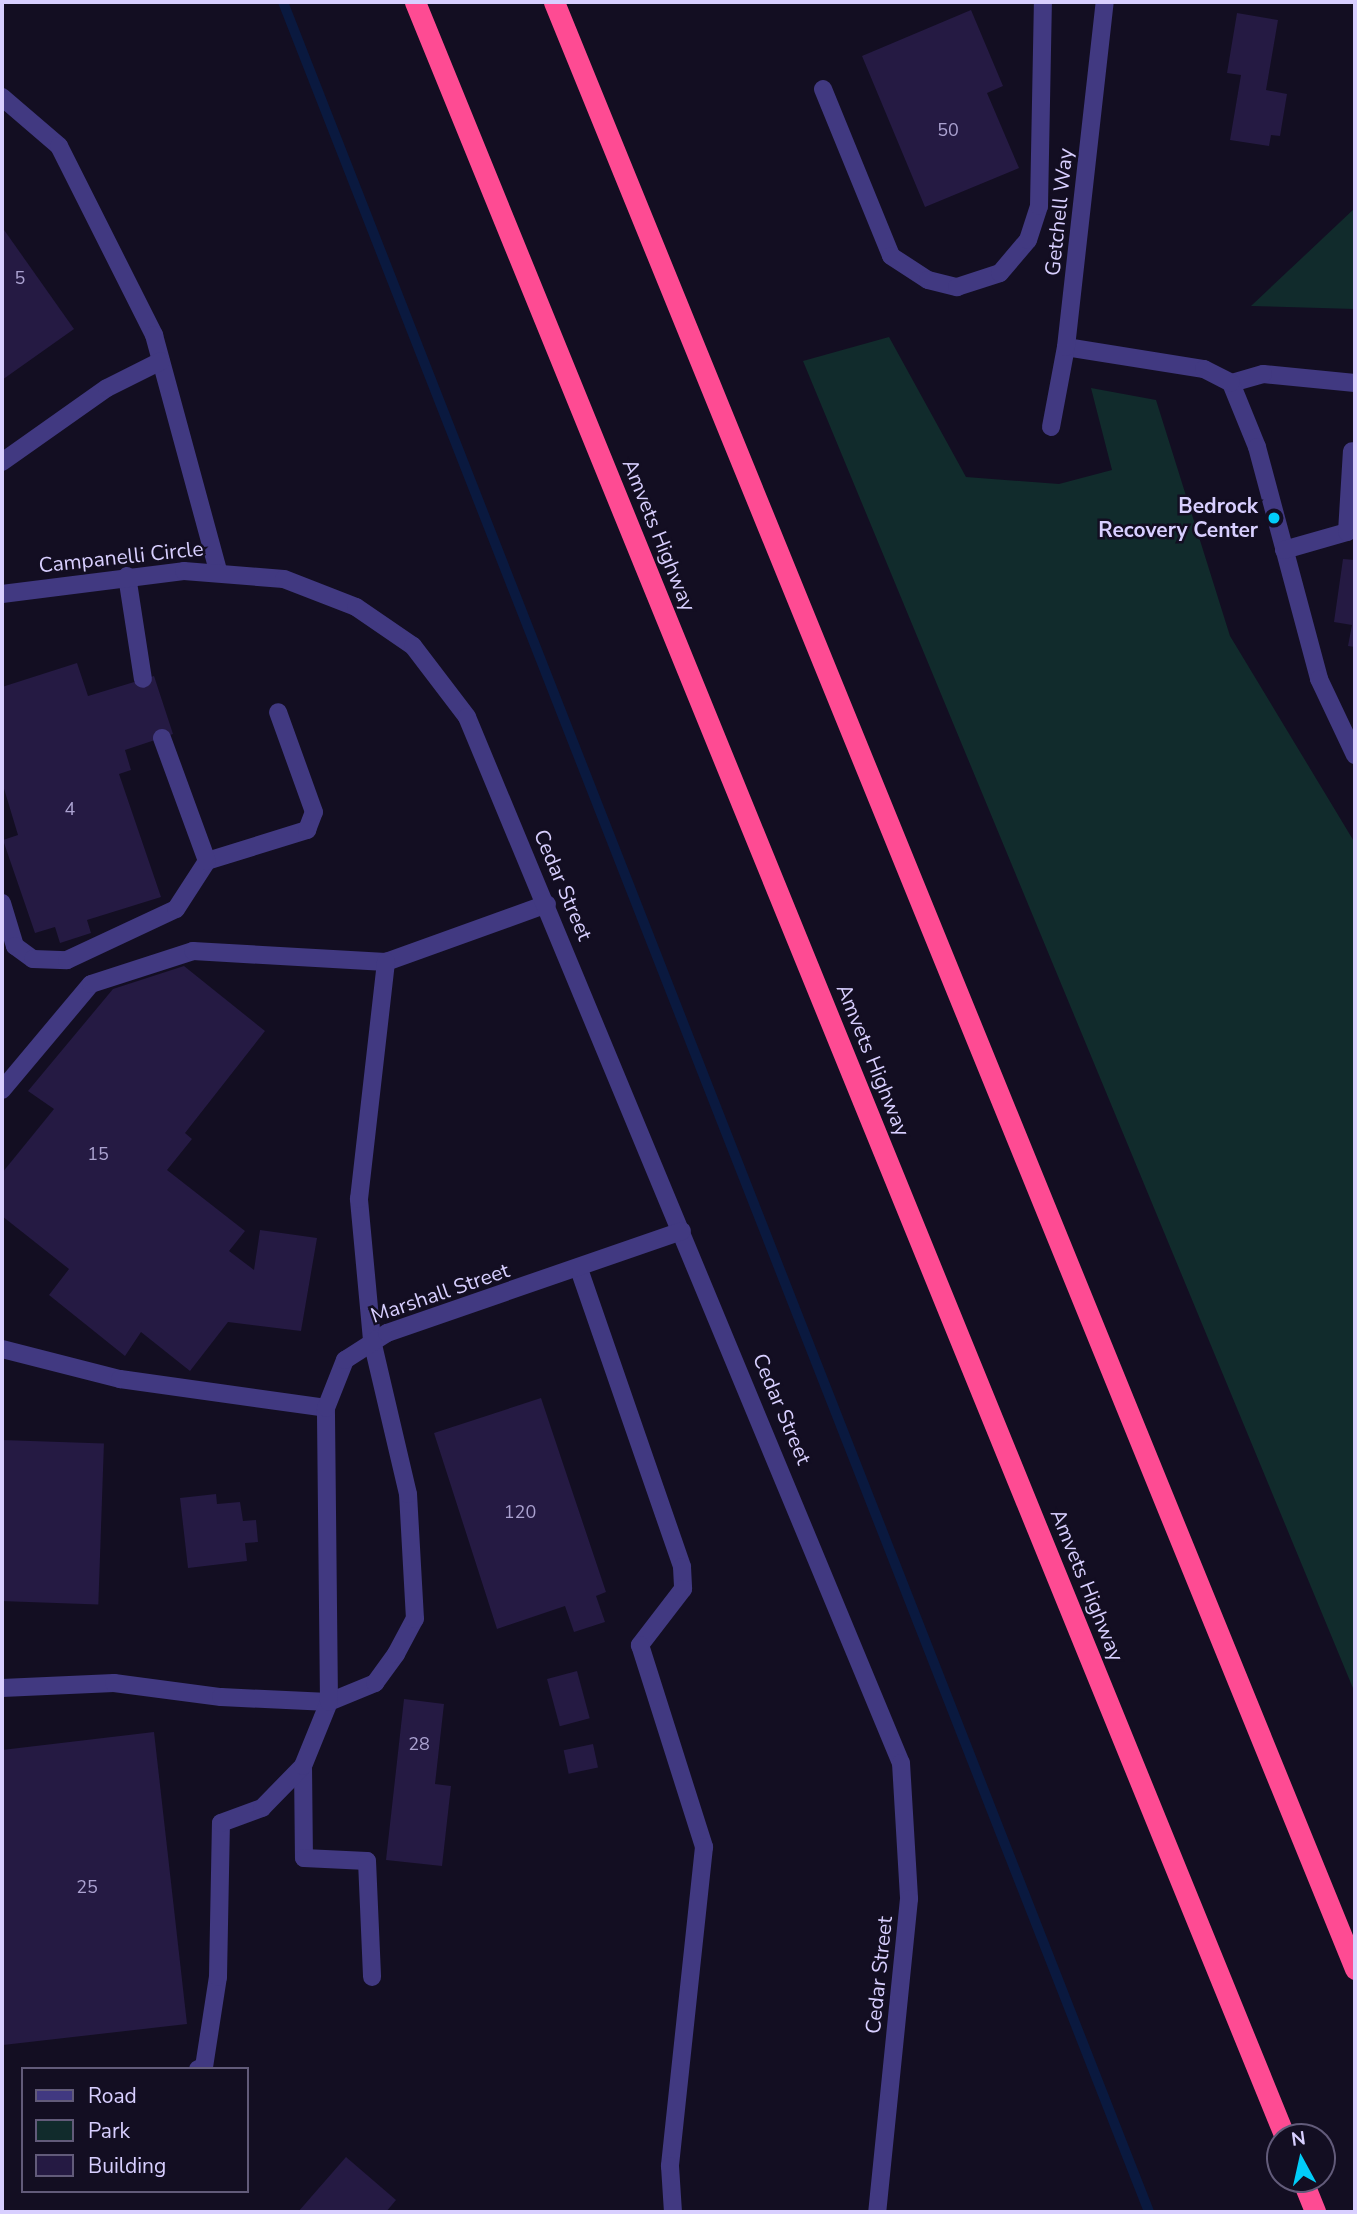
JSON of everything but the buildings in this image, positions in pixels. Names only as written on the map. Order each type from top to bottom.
[{"type":"highway","name":"Amvets Highway","points":[[415,2],[1279,2123]]},
{"type":"highway","points":[[554,2],[1355,1969]]},
{"type":"highway","points":[[1308,2193],[1315,2212]]},
{"type":"street","points":[[823,89],[891,256],[928,280],[957,287],[1000,273],[1028,240],[1039,206],[1044,2]]},
{"type":"street","name":"Getchell Way","points":[[1051,427],[1066,347],[1105,2]]},
{"type":"street","points":[[2,97],[59,146],[161,361],[218,571]]},
{"type":"street","points":[[1066,347],[1204,369],[1231,383],[1257,447],[1311,654],[1348,723],[1355,755]]},
{"type":"street","points":[[2,462],[107,388],[161,361]]},
{"type":"street","points":[[1231,383],[1263,374],[1355,383]]},
{"type":"street","points":[[1284,550],[1347,532],[1352,451]]},
{"type":"street","name":"Campanelli Circle","points":[[2,594],[127,576],[218,571],[284,579],[334,596],[431,663]]},
{"type":"street","points":[[127,576],[143,679]]},
{"type":"street","name":"Cedar Street","points":[[431,663],[477,736],[901,1763],[909,1899],[877,2212]]},
{"type":"street","points":[[2,903],[15,946],[33,959],[67,960],[176,909],[207,861],[307,830],[314,812],[278,712]]},
{"type":"street","points":[[162,738],[207,861]]},
{"type":"street","points":[[2,1090],[90,984],[193,951],[386,962],[547,904]]},
{"type":"street","points":[[2,1688],[114,1682],[221,1697],[329,1702],[375,1683],[415,1619],[408,1493],[372,1340],[359,1199],[386,962]]},
{"type":"street","name":"Marshall Street","points":[[329,1702],[326,1408],[335,1375],[372,1340],[682,1231]]},
{"type":"street","points":[[579,1269],[682,1567],[683,1589],[640,1645],[704,1847],[670,2166],[673,2212]]},
{"type":"street","points":[[2,1349],[120,1379],[326,1408]]},
{"type":"street","points":[[204,2067],[218,1977],[220,1823],[262,1808],[303,1766],[329,1702]]},
{"type":"street","points":[[303,1766],[304,1858],[367,1861],[373,1977]]},
{"type":"green space","points":[[1355,208],[1355,309],[1251,306]]},
{"type":"green space","points":[[889,337],[966,477],[1059,484],[1112,470],[1091,388],[1156,400],[1230,636],[1355,843],[1355,1693],[803,361]]},
{"type":"waterway","points":[[283,2],[1149,2212]]},
{"type":"place","name":"Bedrock Recovery Center","points":[[1274,518]]}]
